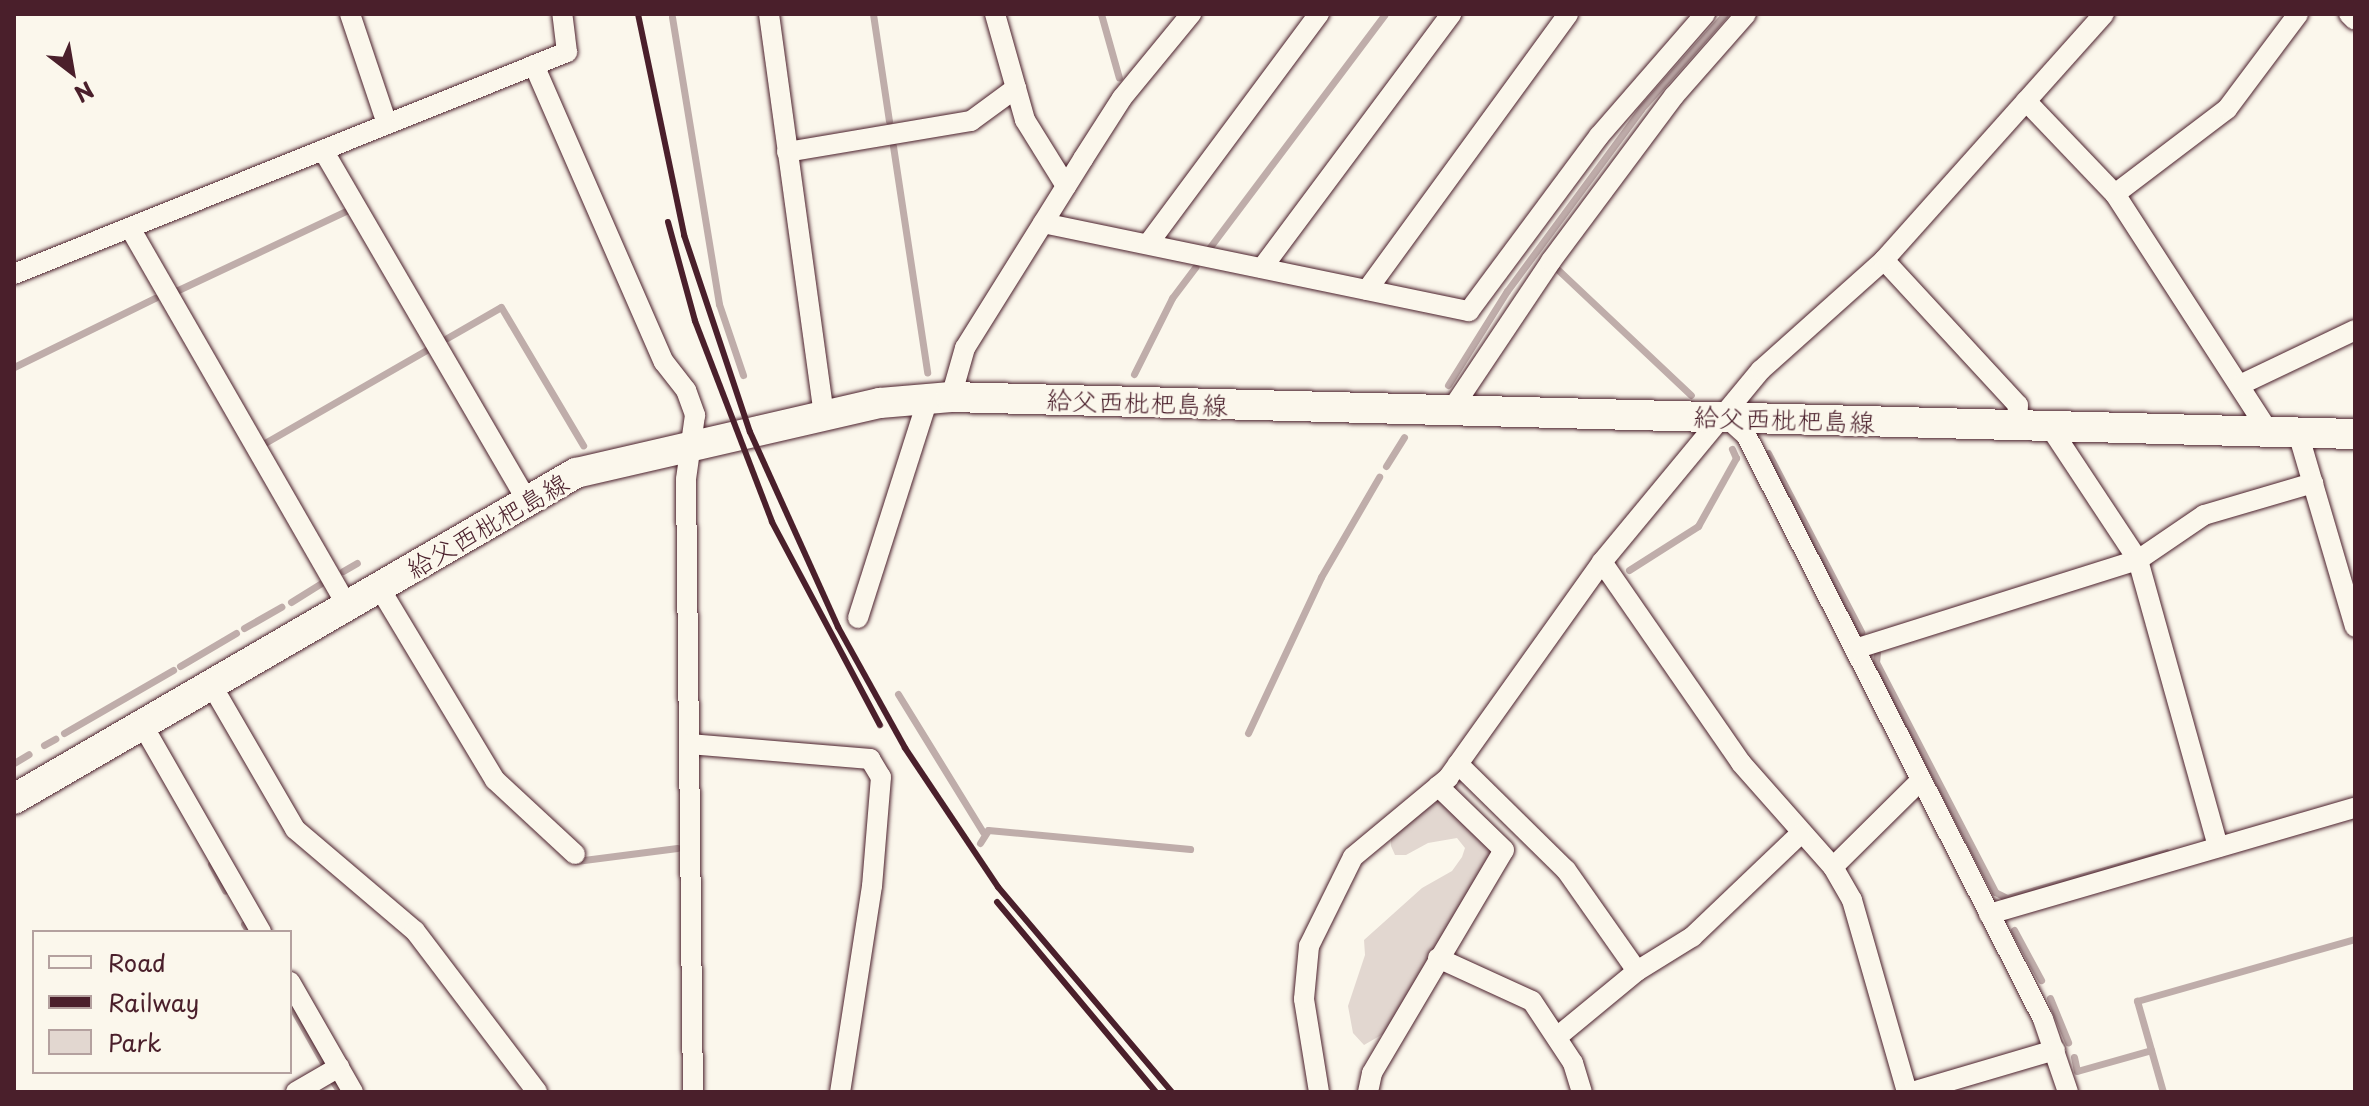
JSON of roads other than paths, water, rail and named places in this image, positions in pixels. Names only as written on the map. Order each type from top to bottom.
[{"type":"main road","name":"給父西枇杷島線","points":[[14,799],[576,473],[824,416],[940,397],[2355,434]]},
{"type":"street","points":[[350,14],[387,124]]},
{"type":"street","points":[[14,274],[567,52],[562,14]]},
{"type":"street","points":[[769,14],[824,416]]},
{"type":"street","points":[[995,14],[1025,120],[1066,186]]},
{"type":"street","points":[[858,618],[940,397],[965,348],[1122,98],[1191,14]]},
{"type":"street","points":[[1148,244],[1319,14]]},
{"type":"street","points":[[1262,268],[1451,14]]},
{"type":"street","points":[[1367,290],[1568,14]]},
{"type":"street","points":[[1043,223],[1469,311],[1599,136],[1705,14]]},
{"type":"street","points":[[1450,412],[1551,261],[1674,96],[1746,14]]},
{"type":"street","points":[[1319,1092],[1304,999],[1315,929],[1353,857],[1438,786],[1458,764],[1602,562],[1726,417],[1761,370],[1884,260],[2104,14]]},
{"type":"street","points":[[2115,194],[2227,109],[2298,14]]},
{"type":"street","points":[[2349,14],[2355,20]]},
{"type":"street","points":[[534,65],[664,362],[686,390],[695,415],[687,446],[689,1090]]},
{"type":"street","points":[[787,152],[971,121],[1016,88]]},
{"type":"street","points":[[2026,101],[2115,194],[2242,384],[2284,432],[2313,483],[2355,627]]},
{"type":"street","points":[[323,150],[527,500]]},
{"type":"street","points":[[130,228],[347,605]]},
{"type":"street","points":[[1884,260],[2018,405],[2017,426]]},
{"type":"street","points":[[2242,384],[2355,330]]},
{"type":"street","points":[[1726,417],[1746,435],[1855,649],[2055,1050],[2068,1092]]},
{"type":"street","points":[[2050,427],[2138,560],[2218,847]]},
{"type":"street","points":[[1855,649],[2138,560],[2204,515],[2313,483]]},
{"type":"street","points":[[1602,562],[1741,763],[1800,834],[1833,867],[1852,900],[1910,1092],[2055,1050]]},
{"type":"street","points":[[379,587],[495,780],[575,854]]},
{"type":"street","points":[[211,684],[295,829],[415,931],[537,1092]]},
{"type":"street","points":[[142,724],[260,930]]},
{"type":"street","points":[[689,744],[870,759],[881,777],[872,886],[840,1092]]},
{"type":"street","points":[[1458,764],[1566,870],[1637,971]]},
{"type":"street","points":[[1833,867],[1921,780]]},
{"type":"street","points":[[1368,1092],[1372,1073],[1504,850],[1438,786]]},
{"type":"street","points":[[1989,914],[2355,808]]},
{"type":"street","points":[[1557,1037],[1637,971],[1692,937],[1800,834]]},
{"type":"street","points":[[1438,958],[1532,1001],[1557,1037],[1582,1092]]},
{"type":"street","points":[[292,985],[353,1092]]},
{"type":"street","points":[[296,1092],[339,1067]]},
{"type":"waterway","points":[[873,14],[889,121]]},
{"type":"waterway","points":[[1101,14],[1119,78]]},
{"type":"waterway","points":[[1210,247],[1385,14]]},
{"type":"waterway","points":[[1448,385],[1507,291],[1641,109],[1725,14]]},
{"type":"waterway","points":[[672,17],[719,304],[743,375]]},
{"type":"waterway","points":[[893,146],[927,372]]},
{"type":"waterway","points":[[176,291],[346,211]]},
{"type":"waterway","points":[[1554,266],[1691,395]]},
{"type":"waterway","points":[[1134,374],[1172,298],[1195,267]]},
{"type":"waterway","points":[[14,367],[155,298]]},
{"type":"waterway","points":[[447,338],[501,307],[583,445]]},
{"type":"waterway","points":[[263,444],[428,349]]},
{"type":"waterway","points":[[1386,466],[1404,437]]},
{"type":"waterway","points":[[1629,570],[1698,526],[1736,458],[1732,449]]},
{"type":"waterway","points":[[1768,453],[1861,632]]},
{"type":"waterway","points":[[1248,733],[1321,577],[1379,477]]},
{"type":"waterway","points":[[343,571],[357,563]]},
{"type":"waterway","points":[[291,602],[323,582]]},
{"type":"waterway","points":[[244,628],[281,607]]},
{"type":"waterway","points":[[180,666],[236,633]]},
{"type":"waterway","points":[[1877,653],[1876,662],[1995,892],[2007,898],[2167,852]]},
{"type":"waterway","points":[[64,733],[173,670]]},
{"type":"waterway","points":[[898,694],[983,832]]},
{"type":"waterway","points":[[44,745],[55,739]]},
{"type":"waterway","points":[[14,763],[29,754]]},
{"type":"waterway","points":[[980,843],[988,830],[1190,849]]},
{"type":"waterway","points":[[576,861],[677,848]]},
{"type":"waterway","points":[[211,864],[225,890]]},
{"type":"waterway","points":[[244,924],[248,930]]},
{"type":"waterway","points":[[2014,930],[2041,980]]},
{"type":"waterway","points":[[2163,1092],[2137,1001],[2355,939]]},
{"type":"waterway","points":[[2050,998],[2068,1042]]},
{"type":"waterway","points":[[292,1008],[324,1064]]},
{"type":"waterway","points":[[2074,1057],[2077,1071],[2151,1050]]},
{"type":"waterway","points":[[334,1083],[340,1092]]},
{"type":"railway","points":[[638,14],[684,235],[750,432],[838,627],[905,748],[998,887],[1172,1092]]},
{"type":"railway","points":[[668,222],[695,321],[772,522],[880,725]]},
{"type":"railway","points":[[997,902],[1156,1092]]}]
